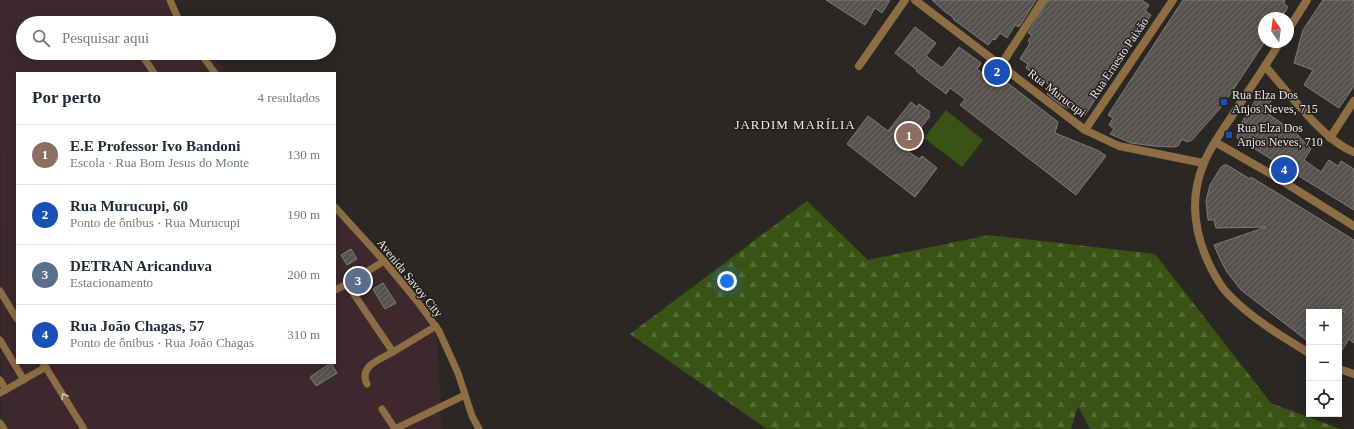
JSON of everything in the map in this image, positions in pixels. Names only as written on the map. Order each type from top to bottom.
[{"type":"street","points":[[859,66],[905,0]]},
{"type":"street","name":"Rua Murucupi","points":[[915,0],[1085,130],[1119,146],[1203,163]]},
{"type":"street","points":[[1001,65],[1043,0]]},
{"type":"street","name":"Rua Ernesto Paixão","points":[[1085,130],[1173,0]]},
{"type":"street","points":[[1294,21],[1307,0]]},
{"type":"street","points":[[1276,48],[1203,163],[1198,184],[1195,213],[1198,233],[1205,255],[1218,280],[1228,293],[1253,317],[1306,351]]},
{"type":"street","points":[[1266,66],[1305,112],[1330,138],[1354,152]]},
{"type":"street","points":[[1330,138],[1354,101]]},
{"type":"street","points":[[1215,142],[1271,174],[1354,226]]},
{"type":"street","points":[[1342,370],[1354,374]]},
{"type":"lane","points":[[170,0],[177,16]]},
{"type":"lane","points":[[145,60],[153,72]]},
{"type":"lane","points":[[205,60],[214,72]]},
{"type":"lane","name":"Avenida Savoy City","points":[[336,208],[384,261],[417,300],[436,326],[458,372],[464,395],[472,416]]},
{"type":"lane","points":[[336,290],[384,261]]},
{"type":"lane","points":[[347,284],[393,352]]},
{"type":"lane","points":[[0,291],[16,317]]},
{"type":"lane","points":[[367,384],[364,375],[370,364],[436,326]]},
{"type":"lane","points":[[0,340],[24,380]]},
{"type":"lane","points":[[0,380],[3,392],[24,380],[45,365],[84,429]]},
{"type":"lane","points":[[382,409],[395,429],[464,395]]},
{"type":"lane","points":[[472,416],[473,429]]},
{"type":"lane","points":[[472,416],[479,429]]},
{"type":"lane","points":[[0,423],[4,429]]},
{"type":"shaded area","points":[[0,0],[168,0],[181,16],[16,16],[16,60],[216,60],[226,72],[16,72],[16,364],[336,364],[336,205],[436,326],[442,429],[1,429]]},
{"type":"green space","points":[[946,110],[983,140],[962,167],[924,138]]},
{"type":"green space","points":[[807,201],[868,260],[989,235],[1155,254],[1271,403],[1341,429],[1090,429],[1078,406],[1071,429],[767,429],[630,334]]},
{"type":"building","points":[[826,0],[890,0],[882,13],[875,8],[865,25]]},
{"type":"building","points":[[932,0],[1036,0],[1019,27],[1015,25],[1007,38],[1000,33],[995,40],[993,39],[988,45],[953,19],[954,18]]},
{"type":"building","points":[[1048,0],[1142,0],[1149,5],[1145,11],[1151,15],[1085,115],[1061,105],[1047,94],[1052,87],[1026,68],[1028,64],[1020,59],[1030,43],[1028,41],[1032,35],[1028,33]]},
{"type":"building","points":[[1183,0],[1285,0],[1284,3],[1288,7],[1285,12],[1258,12],[1258,48],[1261,48],[1223,105],[1192,140],[1187,142],[1182,139],[1178,146],[1173,147],[1131,143],[1110,134],[1114,129],[1109,125],[1113,118],[1108,115]]},
{"type":"building","points":[[1323,0],[1354,0],[1354,86],[1339,108],[1304,85],[1313,70],[1294,63],[1303,30]]},
{"type":"building","points":[[915,27],[936,43],[926,56],[942,68],[959,47],[981,63],[977,69],[998,86],[1001,87],[1005,81],[1058,122],[1055,133],[1099,151],[1106,156],[1076,195],[960,105],[965,99],[950,88],[946,94],[895,53]]},
{"type":"building","points":[[1265,95],[1273,98],[1264,111],[1296,133],[1311,149],[1304,160],[1321,172],[1329,160],[1338,166],[1341,161],[1354,169],[1354,210],[1237,138],[1238,129],[1258,96]]},
{"type":"building","points":[[911,102],[917,107],[919,104],[930,112],[928,115],[930,116],[905,149],[919,159],[922,156],[937,168],[915,197],[847,144],[868,116],[888,131]]},
{"type":"building","points":[[1227,165],[1250,179],[1251,177],[1354,240],[1354,343],[1349,339],[1342,350],[1342,316],[1345,312],[1342,312],[1342,309],[1306,309],[1306,340],[1241,290],[1227,272],[1214,245],[1266,227],[1216,228],[1214,220],[1208,220],[1206,201],[1210,185],[1221,167]]},
{"type":"building","points":[[351,249],[357,259],[347,265],[341,255]]},
{"type":"building","points":[[383,283],[396,303],[385,309],[373,289]]},
{"type":"building","points":[[330,364],[332,364],[337,373],[316,386],[310,377]]},
{"type":"place","name":"Rua Murucupi, 60","points":[[997,72]]},
{"type":"place","name":"Rua Elza Dos Anjos Neves, 715","points":[[1224,102]]},
{"type":"place","name":"Rua Elza Dos Anjos Neves, 710","points":[[1229,135]]},
{"type":"place","name":"E.E Professor Ivo Bandoni","points":[[909,136]]},
{"type":"place","name":"Rua João Chagas, 57","points":[[1284,170]]},
{"type":"place","name":"DETRAN Aricanduva","points":[[358,281]]},
{"type":"district","name":"JARDIM MARÍLIA","points":[[795,124]]}]
